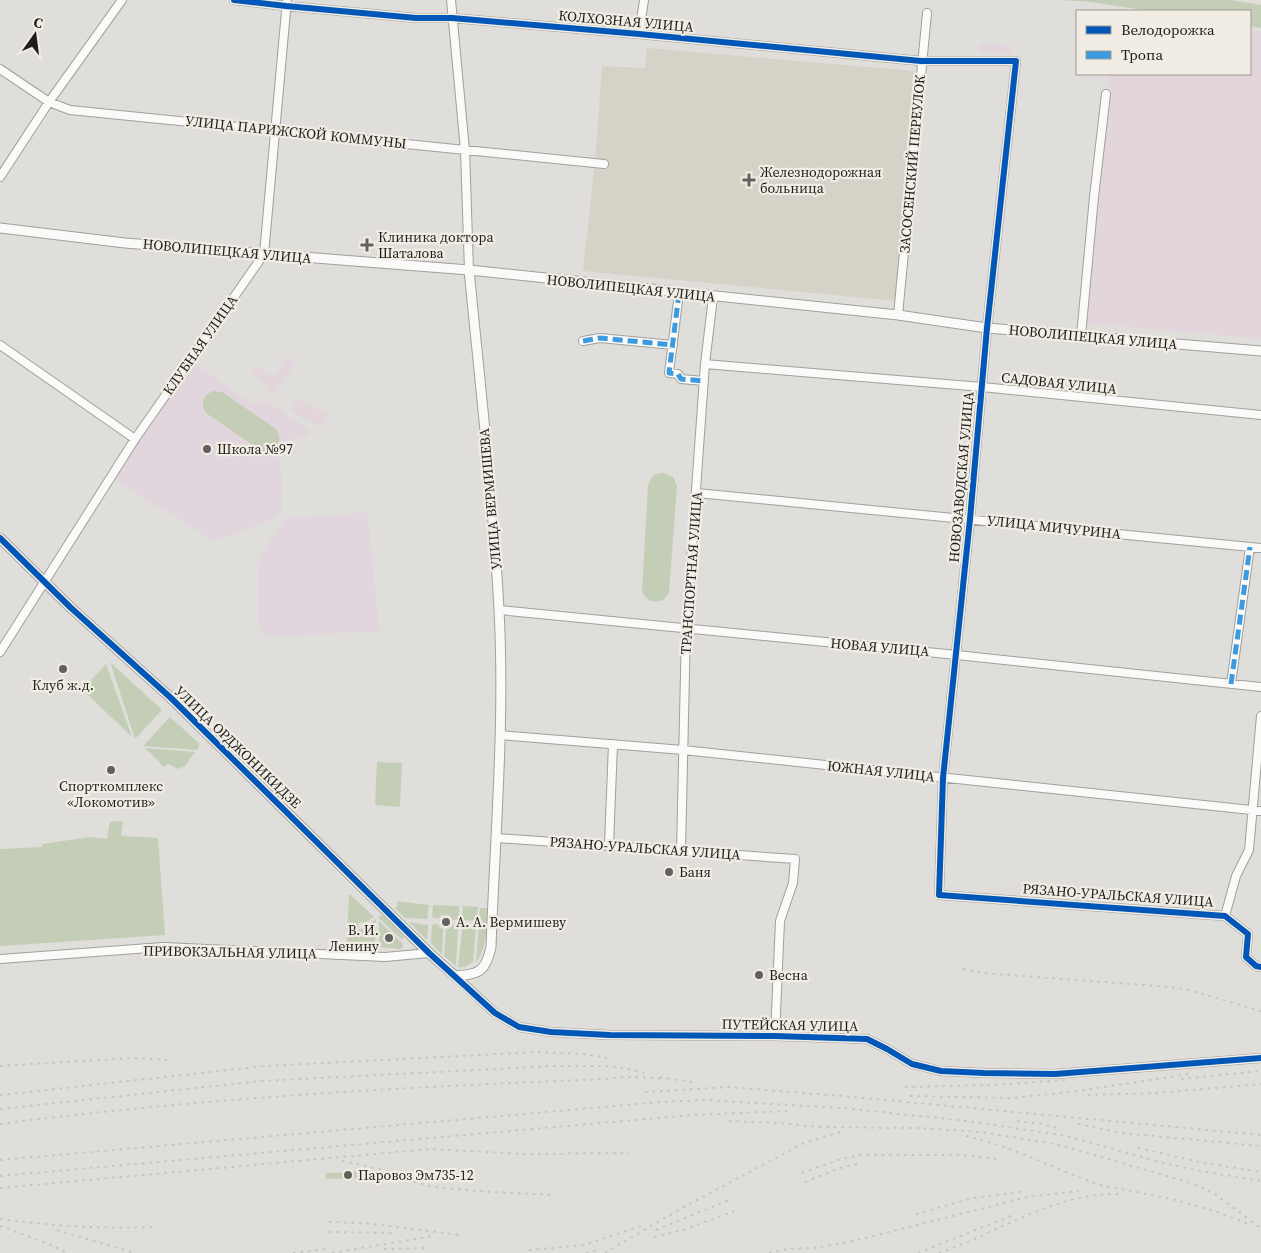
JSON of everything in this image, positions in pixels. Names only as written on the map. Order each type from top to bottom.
[{"type":"street","points":[[0,177],[49,102],[122,0]]},
{"type":"street","name":"КОЛХОЗНАЯ УЛИЦА","points":[[234,0],[287,3],[416,18],[452,18],[639,34],[921,61],[1016,62]]},
{"type":"street","name":"УЛИЦА ВЕРМИШЕВА","points":[[451,0],[466,150],[469,270],[489,477],[499,610],[500,735],[489,958],[483,968],[472,976],[455,976]]},
{"type":"street","points":[[639,34],[644,0]]},
{"type":"street","name":"КЛУБНАЯ УЛИЦА","points":[[0,652],[135,439],[264,254],[287,3]]},
{"type":"street","name":"ЗАСОСЕНСКИЙ ПЕРЕУЛОК","points":[[898,315],[927,13]]},
{"type":"street","name":"НОВОЗАВОДСКАЯ УЛИЦА","points":[[939,895],[943,778],[957,654],[987,328],[1016,62]]},
{"type":"street","name":"УЛИЦА ПАРИЖСКОЙ КОММУНЫ","points":[[0,69],[49,102],[70,110],[604,164]]},
{"type":"street","points":[[1081,336],[1106,94]]},
{"type":"street","name":"НОВОЛИПЕЦКАЯ УЛИЦА","points":[[0,228],[125,243],[469,270],[898,315],[987,328],[1261,351]]},
{"type":"street","points":[[679,293],[669,373],[678,374],[681,379],[704,381]]},
{"type":"street","name":"ТРАНСПОРТНАЯ УЛИЦА","points":[[681,851],[686,629],[705,364],[713,296]]},
{"type":"street","points":[[583,341],[600,338],[673,345]]},
{"type":"street","points":[[0,345],[135,439]]},
{"type":"street","name":"САДОВАЯ УЛИЦА","points":[[705,364],[1261,415]]},
{"type":"street","name":"УЛИЦА МИЧУРИНА","points":[[697,493],[1261,548]]},
{"type":"street","name":"УЛИЦА ОРДЖОНИКИДЗЕ","points":[[0,538],[70,607],[171,698],[429,953],[455,976]]},
{"type":"street","points":[[1231,684],[1250,547]]},
{"type":"street","name":"НОВАЯ УЛИЦА","points":[[499,610],[957,654],[1261,688]]},
{"type":"street","points":[[1225,916],[1236,876],[1249,850],[1251,810],[1261,716]]},
{"type":"street","name":"ЮЖНАЯ УЛИЦА","points":[[500,735],[683,750],[1261,811]]},
{"type":"street","points":[[609,845],[613,744]]},
{"type":"street","name":"РЯЗАНО-УРАЛЬСКАЯ УЛИЦА","points":[[496,838],[794,859],[793,883],[780,921],[775,1036]]},
{"type":"street","name":"РЯЗАНО-УРАЛЬСКАЯ УЛИЦА","points":[[939,895],[1225,916],[1248,934],[1246,957],[1256,966],[1261,967]]},
{"type":"street","name":"ПРИВОКЗАЛЬНАЯ УЛИЦА","points":[[0,959],[163,947],[386,957],[429,953]]},
{"type":"street","name":"ПУТЕЙСКАЯ УЛИЦА","points":[[455,976],[495,1013],[519,1027],[551,1032],[610,1035],[775,1036],[867,1039],[912,1064],[941,1071],[967,1072],[1055,1074],[1261,1058]]},
{"type":"shaded area","points":[[1251,31],[1261,32],[1261,339],[1083,323],[1109,75],[1251,75]]},
{"type":"shaded area","points":[[980,43],[1012,46],[1011,55],[979,52]]},
{"type":"shaded area","name":"Железнодорожная больница","points":[[647,48],[914,71],[896,301],[583,271],[595,163],[602,66],[645,68]]},
{"type":"shaded area","points":[[288,357],[296,362],[273,395],[267,391],[270,387],[251,373],[256,366],[273,378]]},
{"type":"shaded area","name":"Школа №97","points":[[190,359],[253,405],[258,403],[306,437],[290,439],[280,458],[281,513],[271,520],[214,541],[110,477]]},
{"type":"shaded area","points":[[262,398],[310,430],[306,437],[258,404]]},
{"type":"shaded area","points":[[296,399],[328,414],[322,427],[290,411]]},
{"type":"shaded area","points":[[367,512],[380,631],[267,637],[258,624],[259,558],[285,519]]},
{"type":"green space","points":[[1061,0],[1231,0],[1261,5],[1261,28],[1251,26],[1251,10],[1143,10],[1091,2]]},
{"type":"green space","points":[[213,391],[222,392],[276,429],[279,439],[274,449],[265,452],[261,451],[206,413],[203,403],[205,397]]},
{"type":"green space","points":[[664,473],[673,477],[677,486],[669,593],[663,600],[653,602],[642,591],[648,485],[654,476]]},
{"type":"green space","points":[[110,662],[162,710],[135,739]]},
{"type":"green space","points":[[106,664],[132,737],[86,693],[86,686]]},
{"type":"green space","points":[[170,717],[199,743],[197,750],[143,746]]},
{"type":"green space","points":[[145,748],[195,752],[185,766],[178,769],[168,764],[164,767]]},
{"type":"green space","points":[[377,762],[402,763],[400,807],[375,805]]},
{"type":"green space","points":[[123,821],[121,836],[158,838],[165,935],[0,946],[0,849],[42,847],[42,844],[90,837],[107,839],[110,822]]},
{"type":"green space","points":[[349,895],[374,917],[364,923],[361,922],[358,924],[359,927],[347,933]]},
{"type":"green space","points":[[396,901],[429,905],[427,919],[405,918],[395,908],[398,905]]},
{"type":"green space","points":[[433,905],[459,906],[459,919],[453,920],[449,915],[441,915],[438,919],[432,917]]},
{"type":"green space","points":[[463,906],[478,907],[476,921],[462,919]]},
{"type":"green space","points":[[480,908],[487,908],[486,929],[483,950],[476,962]]},
{"type":"green space","points":[[382,915],[403,936],[403,939],[378,917]]},
{"type":"green space","points":[[376,919],[375,947],[350,945],[347,942],[347,936],[360,929],[365,929],[365,926]]},
{"type":"green space","points":[[379,921],[403,944],[403,947],[400,949],[379,947]]},
{"type":"green space","points":[[409,922],[428,925],[427,940]]},
{"type":"green space","points":[[438,924],[443,929],[442,955],[431,943],[432,925]]},
{"type":"green space","points":[[463,924],[476,925],[473,962],[465,967],[458,967]]},
{"type":"green space","points":[[453,925],[458,926],[456,966],[444,956],[446,930]]},
{"type":"green space","points":[[356,1172],[357,1178],[326,1179],[326,1173]]},
{"type":"railway","points":[[963,969],[983,973],[1170,987],[1189,990],[1261,1011]]},
{"type":"railway","points":[[0,1095],[266,1066],[536,1052],[585,1054],[607,1058]]},
{"type":"railway","points":[[0,1066],[132,1058],[169,1060]]},
{"type":"railway","points":[[0,1109],[260,1081],[555,1066],[606,1066],[644,1073]]},
{"type":"railway","points":[[1181,1079],[1261,1071]]},
{"type":"railway","points":[[910,1096],[1013,1098],[1079,1091],[1189,1074]]},
{"type":"railway","points":[[0,1124],[226,1100],[621,1077],[667,1079]]},
{"type":"railway","points":[[660,1077],[697,1083]]},
{"type":"railway","points":[[905,1087],[991,1085],[1067,1080]]},
{"type":"railway","points":[[1088,1095],[1156,1093],[1261,1084]]},
{"type":"railway","points":[[645,1092],[729,1087],[1261,1135]]},
{"type":"railway","points":[[0,1160],[660,1102],[704,1100],[843,1108],[967,1121],[1067,1136],[1159,1162],[1261,1181]]},
{"type":"railway","points":[[0,1176],[691,1115],[788,1111]]},
{"type":"railway","points":[[729,1121],[818,1127],[919,1128],[981,1132],[1055,1144],[1199,1186],[1215,1194],[1259,1227]]},
{"type":"railway","points":[[1017,1121],[1042,1124],[1061,1129]]},
{"type":"railway","points":[[1078,1124],[1122,1133],[1261,1146]]},
{"type":"railway","points":[[605,1253],[680,1209],[802,1144],[843,1131]]},
{"type":"railway","points":[[966,1136],[1005,1147],[1096,1184],[1176,1200],[1249,1224]]},
{"type":"railway","points":[[1138,1148],[1204,1163],[1261,1172]]},
{"type":"railway","points":[[0,1188],[430,1149],[525,1154],[629,1153]]},
{"type":"railway","points":[[802,1173],[838,1160],[861,1155],[961,1155],[996,1159]]},
{"type":"railway","points":[[342,1161],[385,1170],[415,1182],[434,1187],[555,1195]]},
{"type":"railway","points":[[805,1182],[840,1168],[862,1163]]},
{"type":"railway","points":[[916,1214],[973,1198],[1026,1191]]},
{"type":"railway","points":[[769,1253],[853,1241],[1028,1197],[1079,1191]]},
{"type":"railway","points":[[939,1253],[1050,1207],[1096,1195],[1120,1194]]},
{"type":"railway","points":[[656,1230],[729,1200]]},
{"type":"railway","points":[[654,1237],[683,1230],[734,1211]]},
{"type":"railway","points":[[918,1253],[1013,1215]]},
{"type":"railway","points":[[0,1219],[78,1226],[156,1227]]},
{"type":"railway","points":[[329,1222],[365,1223],[460,1235]]},
{"type":"railway","points":[[0,1226],[67,1253]]},
{"type":"railway","points":[[529,1250],[584,1245],[641,1226]]},
{"type":"railway","points":[[57,1230],[135,1253]]},
{"type":"railway","points":[[329,1232],[394,1233]]},
{"type":"railway","points":[[332,1253],[433,1236]]},
{"type":"railway","points":[[384,1249],[429,1248]]},
{"type":"railway","points":[[293,1253],[328,1249]]},
{"type":"railway","points":[[586,1253],[599,1250]]},
{"type":"marked path","points":[[679,293],[669,373],[678,374],[681,379],[704,381]]},
{"type":"marked path","points":[[583,341],[600,338],[673,345]]},
{"type":"marked path","points":[[1231,684],[1250,547]]},
{"type":"cycle path","points":[[234,0],[416,18],[452,18],[639,34],[921,61],[1016,61],[987,328],[970,519],[943,778],[939,895],[1225,916],[1248,934],[1246,957],[1256,966],[1261,967]]},
{"type":"cycle path","points":[[0,538],[70,607],[171,698],[429,953],[495,1013],[519,1027],[551,1032],[610,1035],[775,1036],[867,1039],[912,1064],[941,1071],[984,1073],[1055,1074],[1261,1058]]},
{"type":"place","name":"Железнодорожная больница","points":[[749,180]]},
{"type":"place","name":"Клиника доктора Шаталова","points":[[367,245]]},
{"type":"place","name":"Школа №97","points":[[207,449]]},
{"type":"place","name":"Клуб ж.д.","points":[[63,669]]},
{"type":"place","name":"Спорткомплекс «Локомотив»","points":[[111,770]]},
{"type":"place","name":"Баня","points":[[669,872]]},
{"type":"place","name":"А. А. Вермишеву","points":[[446,922]]},
{"type":"place","name":"В. И. Ленину","points":[[389,938]]},
{"type":"place","name":"Весна","points":[[759,975]]},
{"type":"place","name":"Паровоз Эм735-12","points":[[348,1175]]}]
